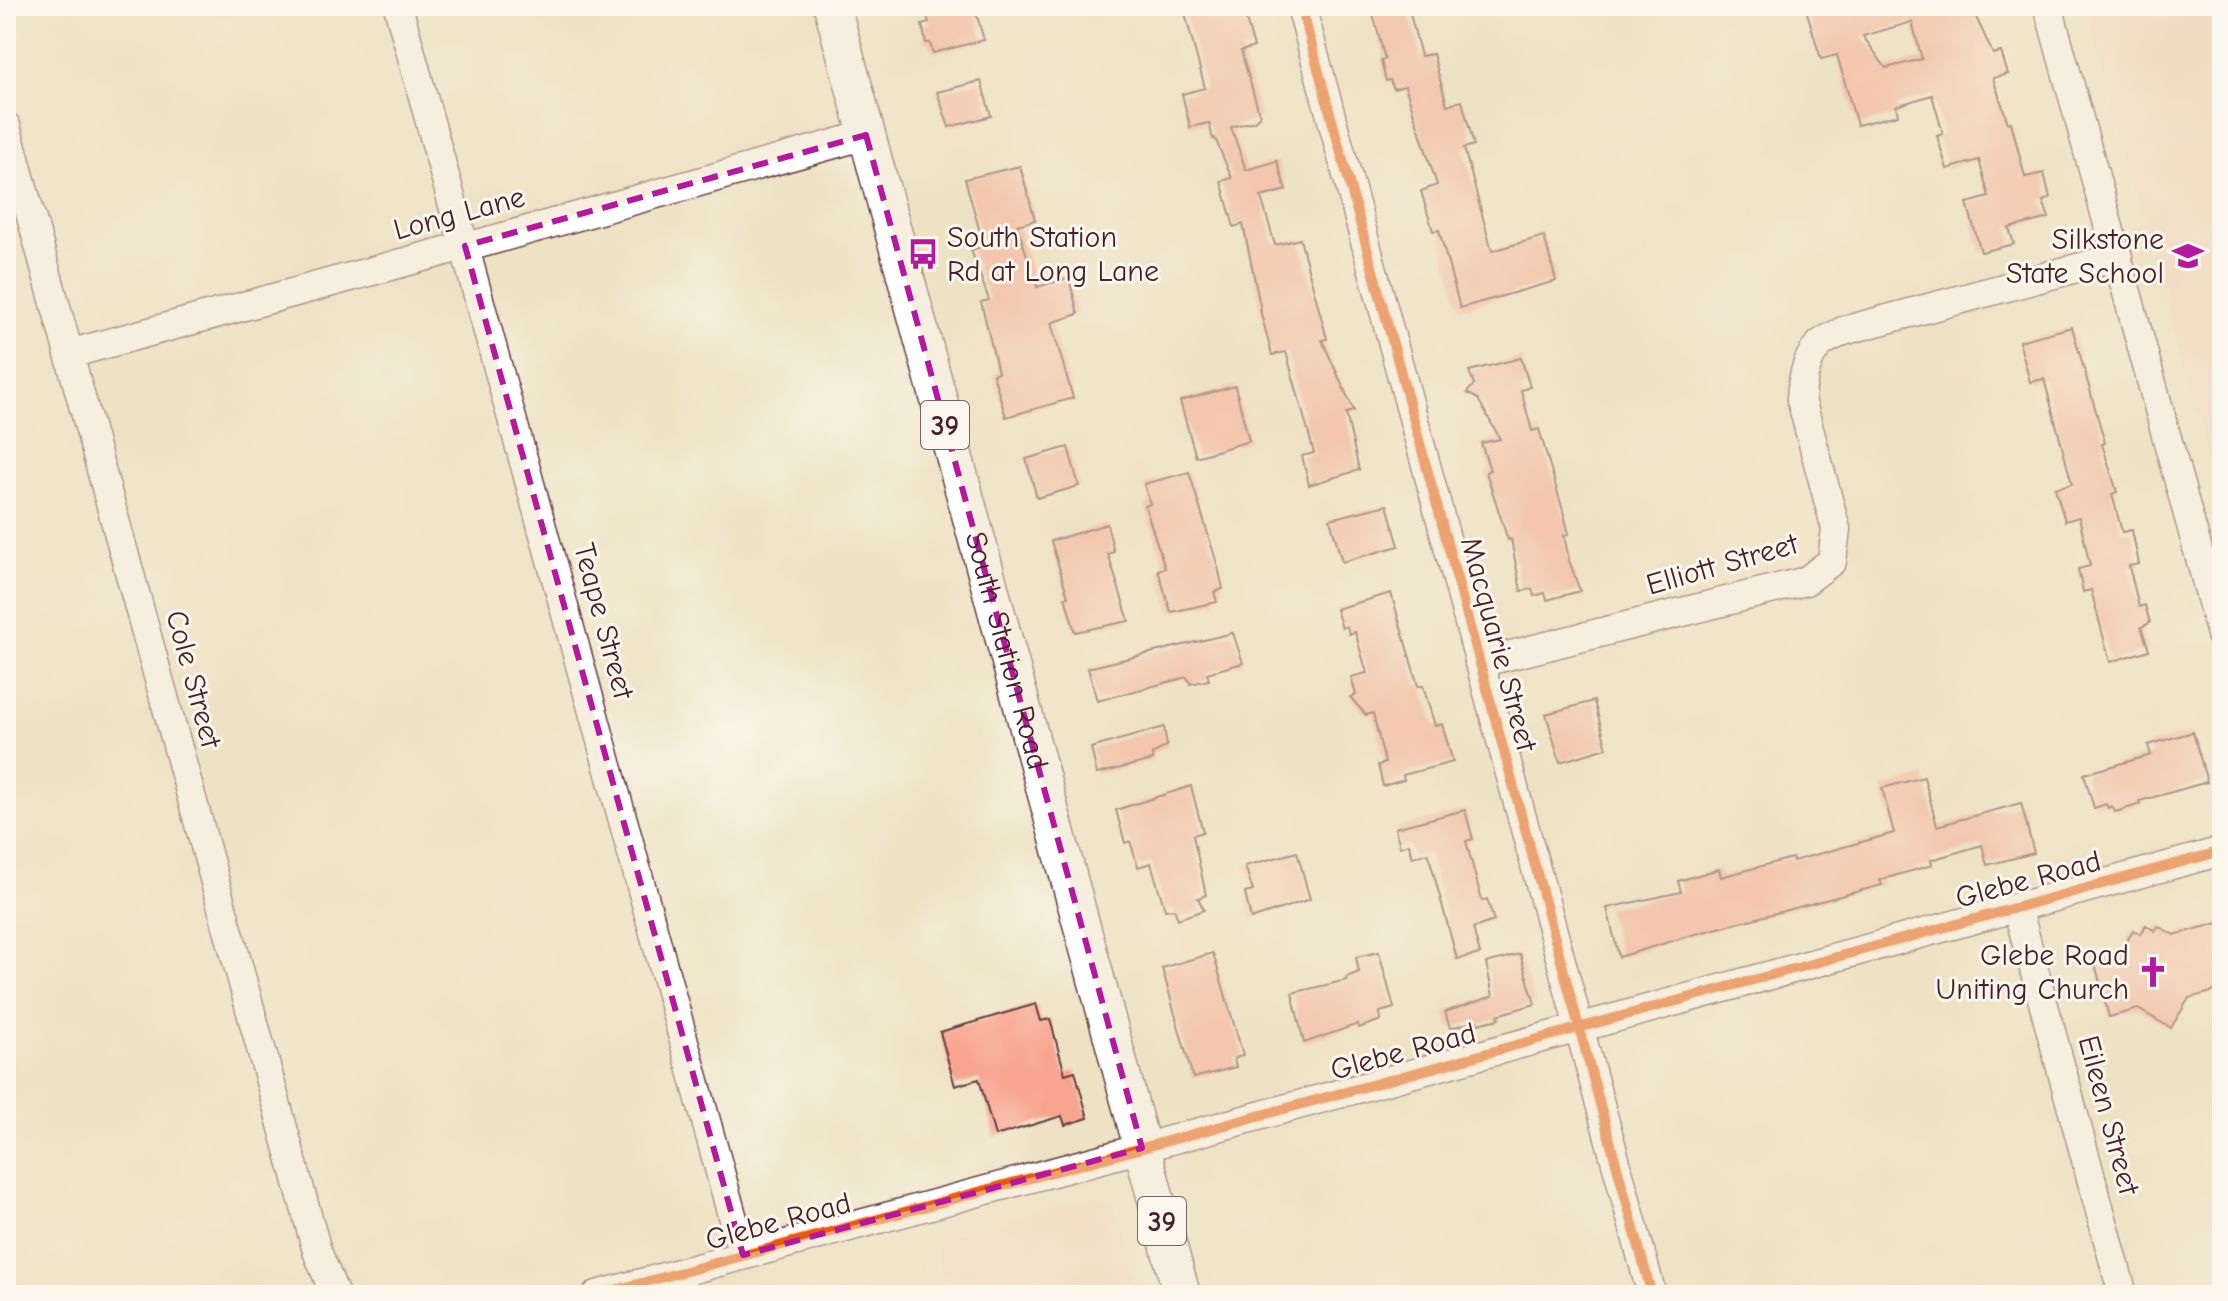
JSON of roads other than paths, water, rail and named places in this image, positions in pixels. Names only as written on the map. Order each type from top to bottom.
[{"type":"main road","name":"South Station Road","points":[[832,6],[1182,1295]]},
{"type":"street","name":"Teape Street","points":[[398,6],[743,1255]]},
{"type":"street","name":"Macquarie Street","points":[[1301,6],[1652,1295]]},
{"type":"street","points":[[2048,6],[2222,638]]},
{"type":"street","name":"Cole Street","points":[[6,126],[317,1251],[335,1295]]},
{"type":"street","name":"Long Lane","points":[[69,354],[866,135]]},
{"type":"street","name":"Elliott Street","points":[[1479,663],[1806,581],[1832,561],[1836,529],[1801,399],[1807,365],[1820,344],[1843,331],[2118,257]]},
{"type":"street","name":"Glebe Road","points":[[597,1295],[2222,851]]},
{"type":"street","name":"Eileen Street","points":[[2017,907],[2123,1295]]},
{"type":"street","name":"Cole Street","points":[[315,1295],[313,1286],[317,1251]]},
{"type":"place","name":"South Station Rd at Long Lane","points":[[923,254]]},
{"type":"place","name":"Silkstone State School","points":[[2188,256]]},
{"type":"place","name":"Glebe Road Uniting Church","points":[[2153,972]]}]
